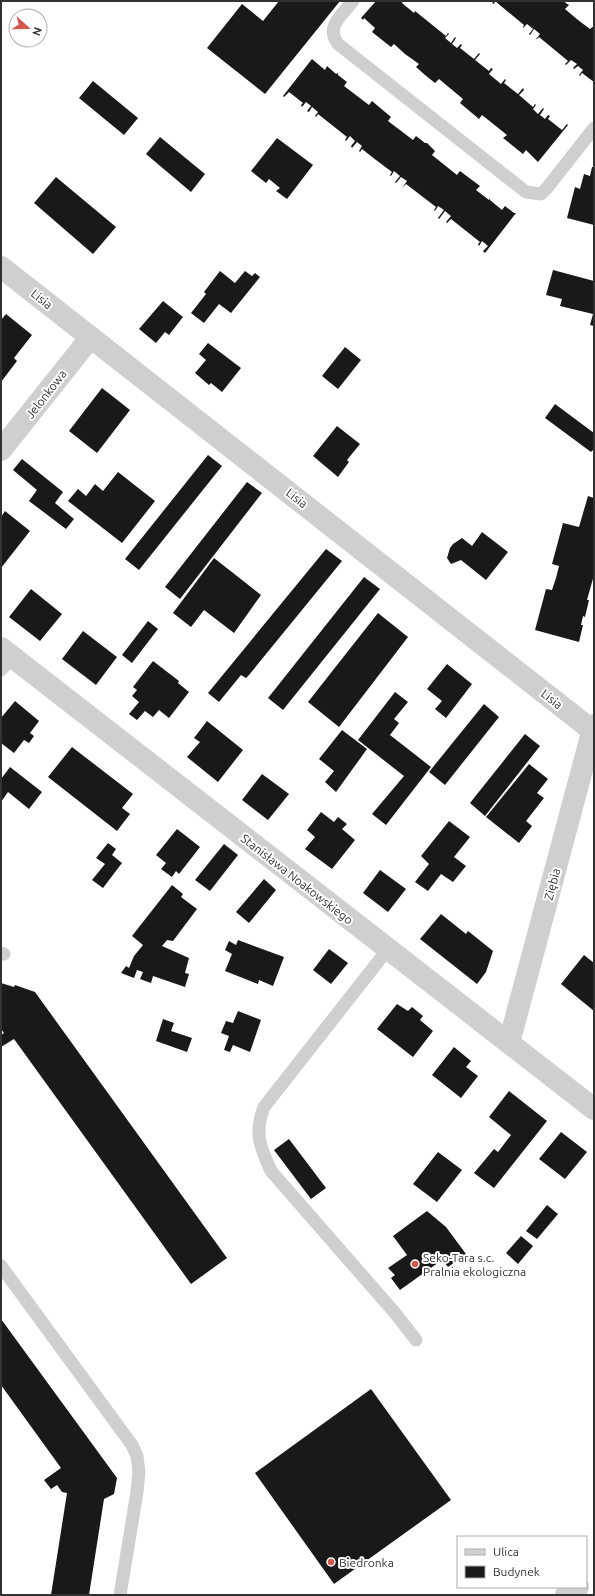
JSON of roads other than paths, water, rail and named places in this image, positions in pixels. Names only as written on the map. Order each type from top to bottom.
[{"type":"street","name":"Lisia","points":[[1,267],[593,728]]},
{"type":"street","name":"Jelonkowa","points":[[1,450],[90,337]]},
{"type":"street","name":"Stanisława Noakowskiego","points":[[4,658],[388,950],[594,1109]]},
{"type":"street","name":"Ziębia","points":[[509,1044],[593,728]]},
{"type":"street","points":[[566,1595],[576,1588]]},
{"type":"lane","points":[[353,1],[335,23],[333,29],[334,38],[338,44],[526,192],[541,194],[594,128]]},
{"type":"lane","points":[[388,950],[264,1107],[258,1129],[260,1147],[271,1171],[395,1313],[416,1340]]},
{"type":"lane","points":[[1,1266],[132,1445],[137,1456],[139,1472],[137,1492],[120,1595]]},
{"type":"place","name":"Seko-Tara s.c. Pralnia ekologiczna","points":[[415,1264]]},
{"type":"place","name":"Biedronka","points":[[331,1562]]}]
